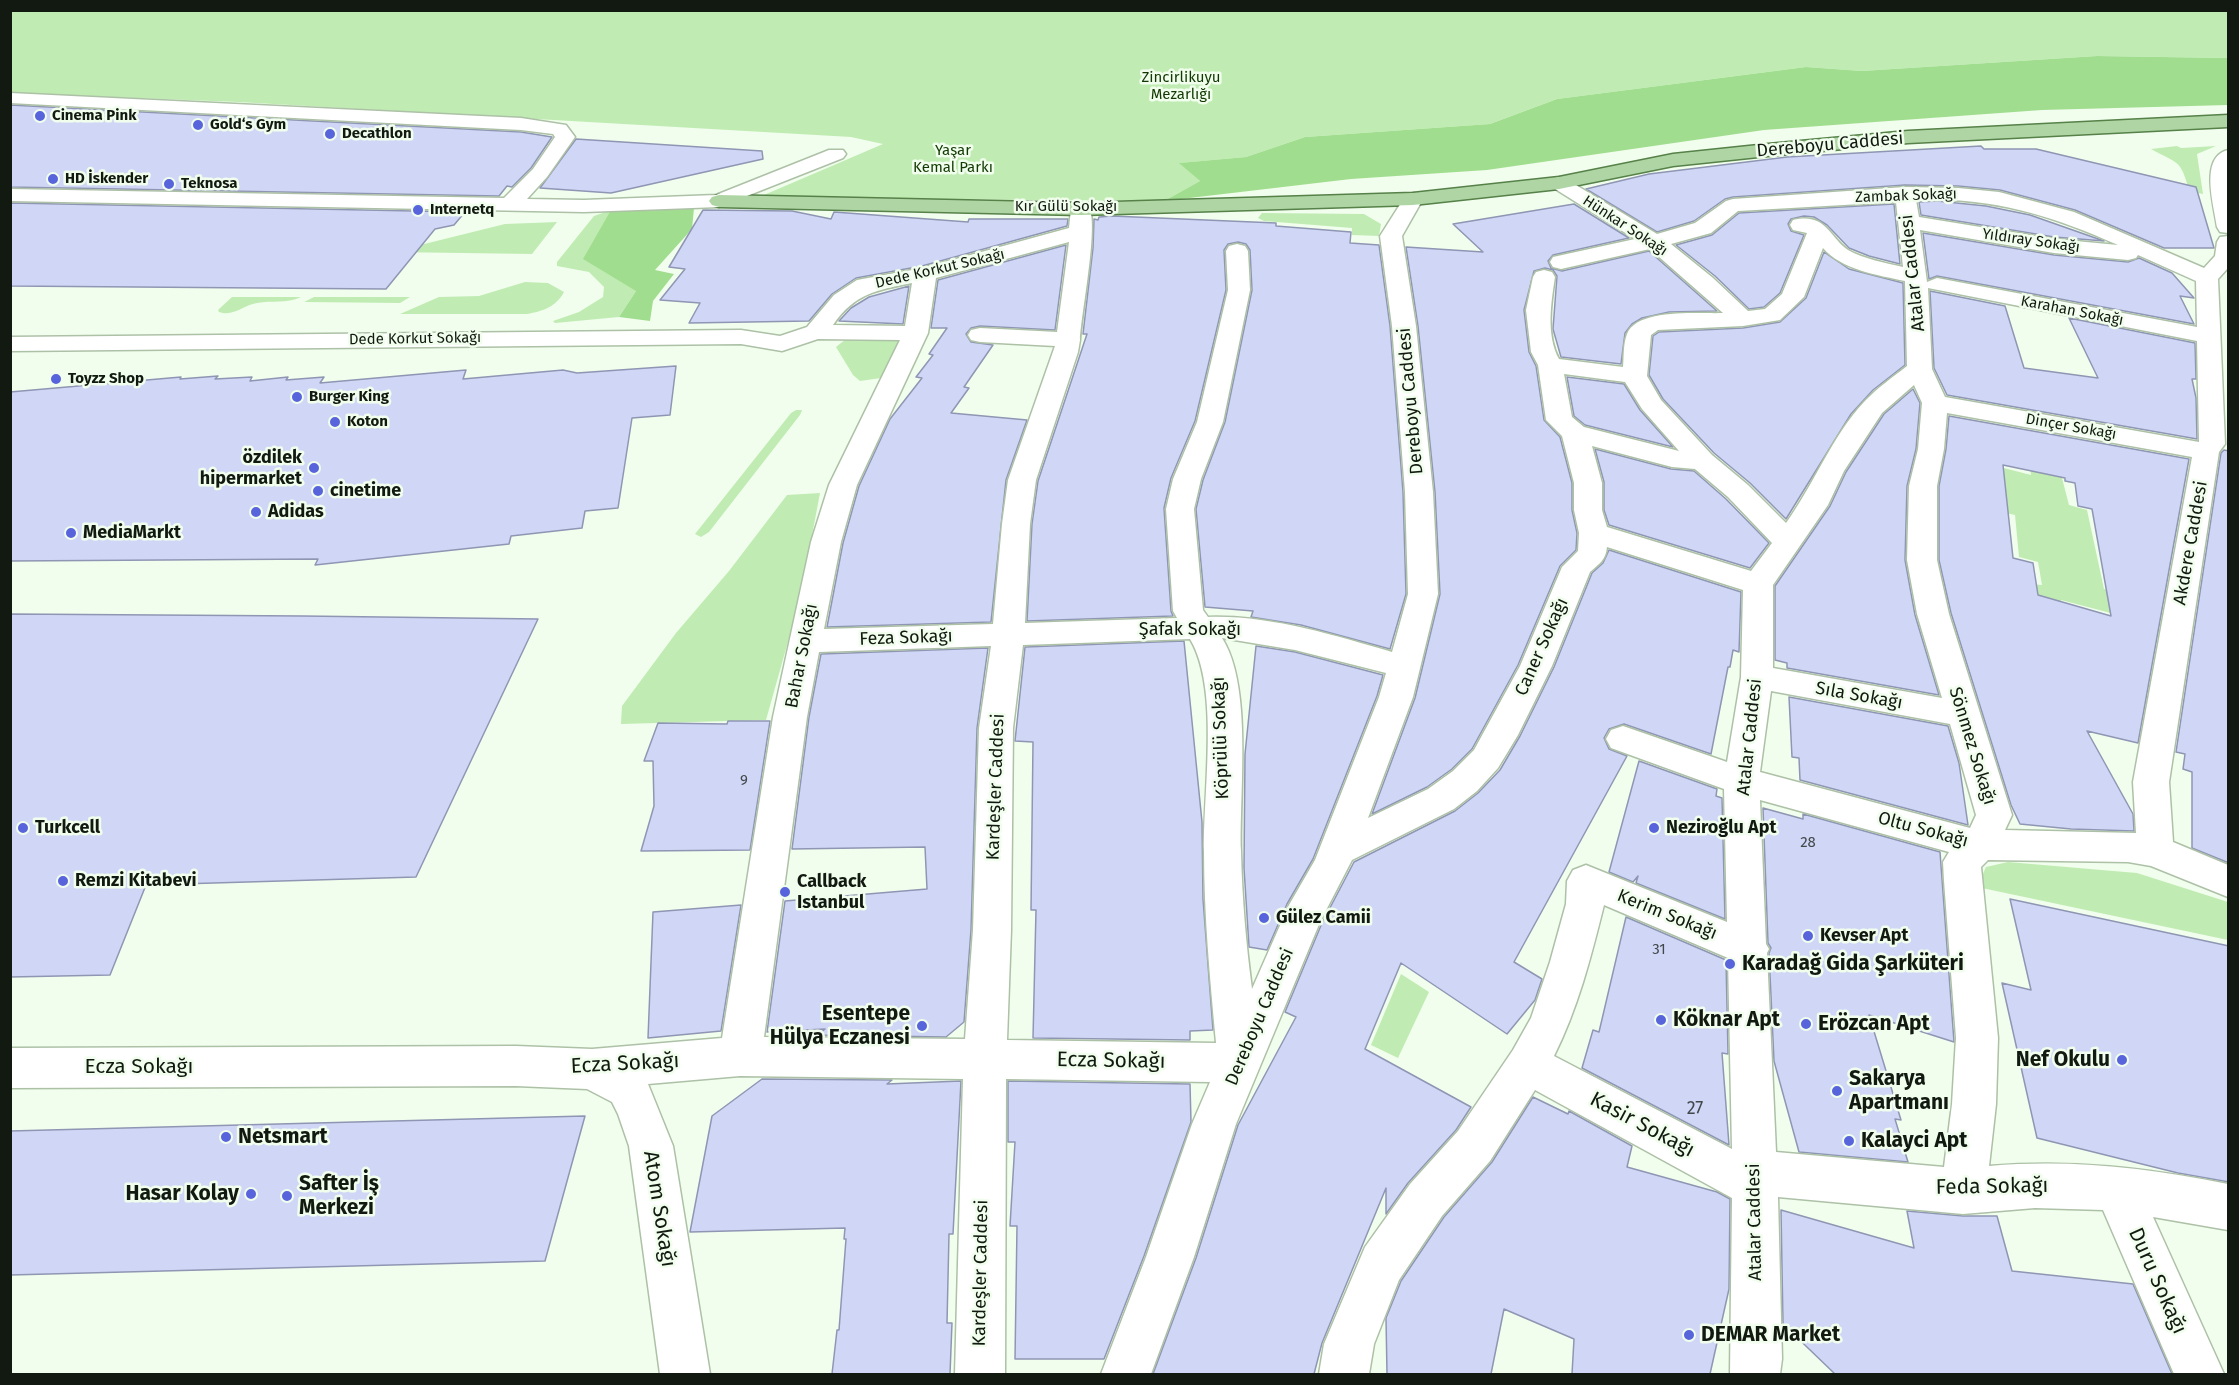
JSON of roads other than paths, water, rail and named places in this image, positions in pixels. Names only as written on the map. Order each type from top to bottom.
[{"type":"main road","name":"Dereboyu Caddesi","points":[[1413,200],[1559,183],[1673,160],[1768,150],[1942,135],[2229,121]]},
{"type":"main road","name":"Kır Gülü Sokağı","points":[[719,201],[1081,221],[1413,200]]},
{"type":"street","points":[[10,98],[521,123],[559,129],[566,137],[540,173],[509,205]]},
{"type":"street","points":[[10,195],[584,206],[719,201],[836,154]]},
{"type":"street","points":[[2229,156],[2223,159],[2221,171],[2229,227]]},
{"type":"street","name":"Hünkar Sokağı","points":[[1559,183],[1656,243],[1705,283],[1743,319]]},
{"type":"street","name":"Zambak Sokağı","points":[[1733,205],[1905,193],[1966,194],[2019,202],[2080,223],[2207,278]]},
{"type":"street","name":"Atalar Caddesi","points":[[1905,193],[1915,276],[1920,369]]},
{"type":"street","name":"Dereboyu Caddesi","points":[[1126,1374],[1170,1257],[1214,1124],[1303,917],[1337,850],[1396,697],[1423,594],[1419,492],[1400,283],[1392,236],[1413,200]]},
{"type":"street","points":[[1702,461],[1672,459],[1575,433],[1559,420],[1550,365],[1543,352],[1538,310],[1552,269],[1656,243],[1703,228],[1733,205],[1819,230],[1840,254],[1877,268],[1915,276]]},
{"type":"street","name":"Dede Korkut Sokağı","points":[[816,332],[842,300],[865,285],[925,274],[1081,221]]},
{"type":"street","name":"Kardeşler Caddesi","points":[[980,1374],[984,1058],[992,930],[996,728],[1008,636],[1016,524],[1022,480],[1066,352],[1081,221]]},
{"type":"street","name":"Yıldıray Sokağı","points":[[1908,222],[2054,246],[2154,254]]},
{"type":"street","points":[[1787,541],[1738,491],[1702,461],[1651,404],[1634,376],[1639,334],[1653,323],[1743,319],[1772,315],[1792,297],[1819,230]]},
{"type":"street","points":[[2207,278],[2226,257],[2229,242]]},
{"type":"street","name":"Köprülü Sokağı","points":[[1237,251],[1239,290],[1210,422],[1187,479],[1180,509],[1188,611],[1213,650],[1221,675],[1225,763],[1222,851],[1230,976],[1240,1062]]},
{"type":"street","name":"Bahar Sokağı","points":[[740,1056],[774,820],[804,641],[826,542],[843,485],[916,333],[925,274]]},
{"type":"street","name":"Akdere Caddesi","points":[[2155,851],[2151,782],[2216,448],[2208,336],[2207,278]]},
{"type":"street","name":"Karahan Sokağı","points":[[1937,285],[2208,336]]},
{"type":"street","name":"Dede Korkut Sokağı","points":[[10,344],[741,337],[782,344],[816,332],[916,333]]},
{"type":"street","points":[[980,335],[1068,340]]},
{"type":"street","points":[[1550,365],[1634,376]]},
{"type":"street","points":[[1575,433],[1588,483],[1588,510],[1593,533],[1758,584],[1814,506],[1830,471],[1872,408],[1920,369]]},
{"type":"street","name":"Sönmez Sokağı","points":[[1920,369],[1935,403],[1931,449],[1923,486],[1922,560],[1933,614],[1994,815],[1979,845],[1962,862],[1962,900],[1976,1019],[1973,1122],[1963,1191]]},
{"type":"street","name":"Dinçer Sokağı","points":[[1935,403],[2216,448]]},
{"type":"street","name":"Caner Sokağı","points":[[1337,850],[1441,799],[1465,781],[1486,759],[1501,735],[1536,666],[1577,567],[1592,555],[1593,533]]},
{"type":"street","name":"Atalar Caddesi","points":[[1755,1374],[1757,1359],[1755,1179],[1749,949],[1741,781],[1756,677],[1758,584]]},
{"type":"street","name":"Şafak Sokağı","points":[[1008,636],[1202,630],[1229,627],[1277,633],[1348,650],[1404,668]]},
{"type":"street","name":"Feza Sokağı","points":[[804,641],[1008,636]]},
{"type":"street","name":"Sıla Sokağı","points":[[1756,677],[1962,714]]},
{"type":"street","name":"Oltu Sokağı","points":[[1623,739],[1741,781],[1979,845],[2128,847],[2155,851],[2229,881]]},
{"type":"street","name":"Kerim Sokağı","points":[[1528,1064],[1549,1024],[1570,962],[1585,904],[1586,881],[1749,949]]},
{"type":"street","name":"Ecza Sokağı","points":[[10,1068],[516,1066],[592,1069],[740,1056],[1240,1062]]},
{"type":"street","points":[[1344,1374],[1350,1344],[1382,1264],[1426,1200],[1474,1146],[1528,1064]]},
{"type":"street","name":"Kasir Sokağı","points":[[1528,1064],[1755,1179]]},
{"type":"street","name":"Atom Sokağı","points":[[592,1069],[627,1088],[637,1107],[651,1146],[685,1374]]},
{"type":"street","name":"Feda Sokağı","points":[[1755,1179],[1963,1191],[2035,1185],[2116,1188],[2229,1207]]},
{"type":"street","name":"Duru Sokağı","points":[[2116,1188],[2199,1374]]},
{"type":"place","name":"Cinema Pink","points":[[40,116]]},
{"type":"place","name":"Gold‘s Gym","points":[[198,125]]},
{"type":"place","name":"Decathlon","points":[[330,134]]},
{"type":"place","name":"HD İskender","points":[[53,179]]},
{"type":"place","name":"Teknosa","points":[[169,184]]},
{"type":"place","name":"Internetq","points":[[418,210]]},
{"type":"place","name":"Toyzz Shop","points":[[56,379]]},
{"type":"place","name":"Burger King","points":[[297,397]]},
{"type":"place","name":"Koton","points":[[335,422]]},
{"type":"place","name":"özdilek hipermarket","points":[[314,468]]},
{"type":"place","name":"cinetime","points":[[318,491]]},
{"type":"place","name":"Adidas","points":[[256,512]]},
{"type":"place","name":"MediaMarkt","points":[[71,533]]},
{"type":"place","name":"Turkcell","points":[[23,828]]},
{"type":"place","name":"Neziroğlu Apt","points":[[1654,828]]},
{"type":"place","name":"Remzi Kitabevi","points":[[63,881]]},
{"type":"place","name":"Callback Istanbul","points":[[785,892]]},
{"type":"place","name":"Gülez Camii","points":[[1264,918]]},
{"type":"place","name":"Kevser Apt","points":[[1808,936]]},
{"type":"place","name":"Karadağ Gida Şarküteri","points":[[1730,964]]},
{"type":"place","name":"Köknar Apt","points":[[1661,1020]]},
{"type":"place","name":"Erözcan Apt","points":[[1806,1024]]},
{"type":"place","name":"Esentepe Hülya Eczanesi","points":[[922,1026]]},
{"type":"place","name":"Nef Okulu","points":[[2122,1060]]},
{"type":"place","name":"Sakarya Apartmanı","points":[[1837,1091]]},
{"type":"place","name":"Netsmart","points":[[226,1137]]},
{"type":"place","name":"Kalayci Apt","points":[[1849,1141]]},
{"type":"place","name":"Hasar Kolay","points":[[251,1194]]},
{"type":"place","name":"Safter İş Merkezi","points":[[287,1196]]},
{"type":"place","name":"DEMAR Market","points":[[1689,1335]]},
{"type":"park label","name":"Zincirlikuyu Mezarlığı","points":[[1181,86]]},
{"type":"park label","name":"Yaşar Kemal Parkı","points":[[953,160]]}]
